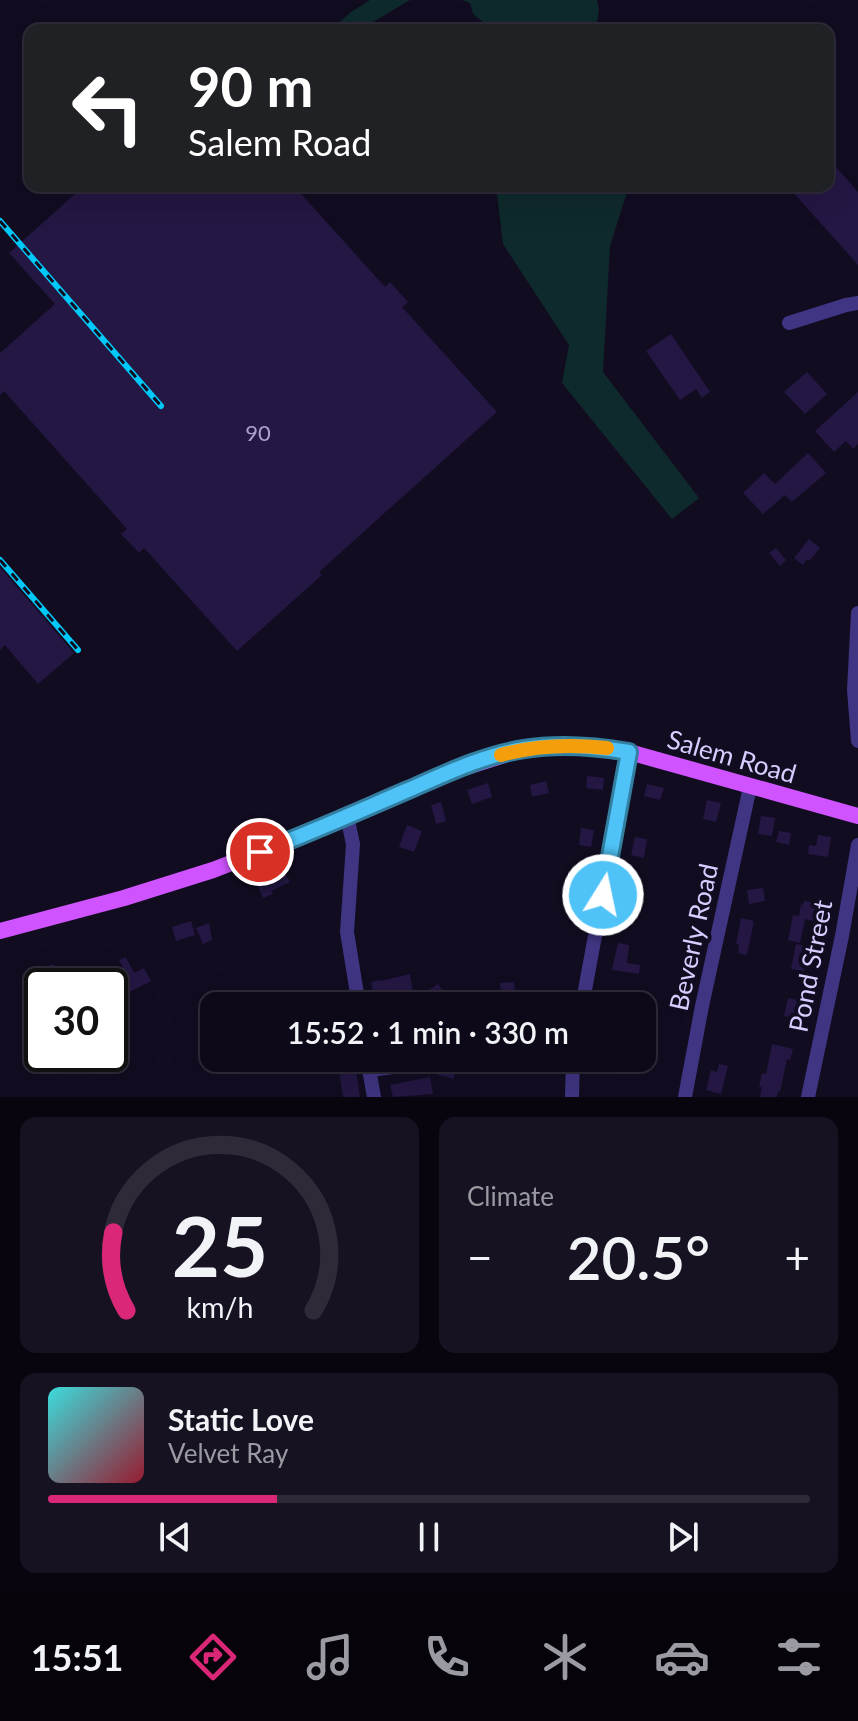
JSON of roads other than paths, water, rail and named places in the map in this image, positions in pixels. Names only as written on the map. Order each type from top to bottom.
[{"type":"main road","name":"Salem Road","points":[[0,931],[124,898],[213,870],[445,774],[520,750],[582,746],[629,752],[858,816]]},
{"type":"street","points":[[789,323],[858,303]]},
{"type":"street","points":[[858,613],[854,690],[858,741]]},
{"type":"street","points":[[585,992],[629,752]]},
{"type":"street","name":"Beverly Road","points":[[685,1097],[750,787]]},
{"type":"street","points":[[347,816],[353,844],[347,932],[357,992]]},
{"type":"street","name":"Pond Street","points":[[808,1097],[858,845]]},
{"type":"street","points":[[370,1072],[374,1097]]},
{"type":"street","points":[[572,1097],[573,1072]]},
{"type":"railway","points":[[0,221],[161,406]]},
{"type":"railway","points":[[0,560],[78,650]]}]
